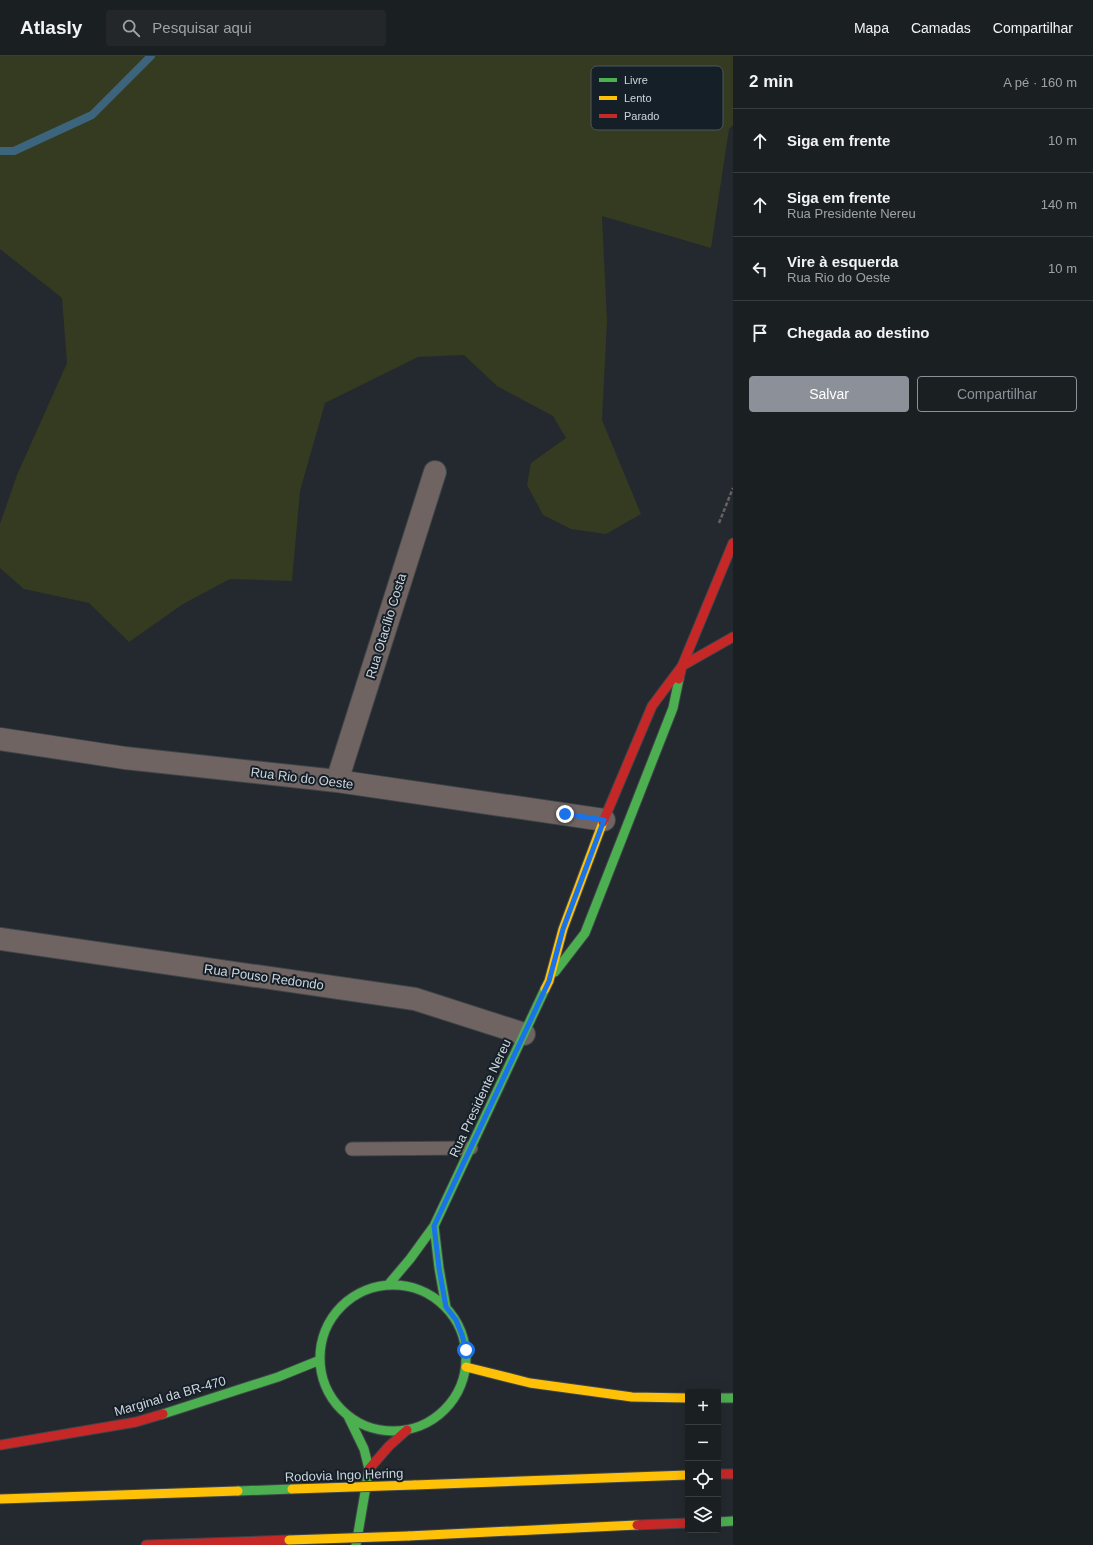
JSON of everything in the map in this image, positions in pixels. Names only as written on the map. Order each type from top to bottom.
[{"type":"main road","name":"Rua Presidente Nereu","points":[[549,981],[585,933],[673,708],[682,666],[733,543]]},
{"type":"main road","points":[[682,666],[733,637]]},
{"type":"main road","name":"Rua Presidente Nereu","points":[[388,1285],[410,1259],[434,1226],[549,981],[563,929],[604,820],[652,706],[682,666]]},
{"type":"main road","points":[[434,1226],[439,1268],[446,1307]]},
{"type":"main road","points":[[348,1416],[377,1430],[408,1430],[422,1426],[436,1418],[447,1408],[456,1395],[462,1382],[466,1367],[466,1350],[456,1320],[446,1307],[434,1297],[420,1290],[404,1286],[388,1285],[372,1288],[358,1294],[344,1303],[334,1315],[326,1329],[321,1344],[320,1360],[322,1376],[328,1391],[348,1416],[364,1449],[369,1469],[356,1545]]},
{"type":"main road","name":"Marginal da BR-470","points":[[0,1445],[136,1422],[278,1377],[320,1360]]},
{"type":"main road","points":[[466,1367],[530,1383],[632,1397],[685,1398]]},
{"type":"main road","points":[[721,1398],[733,1398]]},
{"type":"main road","points":[[369,1469],[390,1446],[408,1430]]},
{"type":"main road","points":[[721,1474],[733,1474]]},
{"type":"main road","name":"Rodovia Ingo Hering","points":[[0,1499],[685,1475]]},
{"type":"main road","points":[[721,1522],[733,1521]]},
{"type":"main road","points":[[146,1545],[408,1536],[685,1523]]},
{"type":"street","name":"Rua Otacílio Costa","points":[[337,781],[435,472]]},
{"type":"street","name":"Rua Rio do Oeste","points":[[0,739],[125,758],[337,781],[604,820]]},
{"type":"street","points":[[604,820],[610,815],[617,813],[624,816],[627,826]]},
{"type":"street","name":"Rua Pouso Redondo","points":[[0,939],[415,999],[524,1034]]},
{"type":"lane","points":[[352,1149],[471,1148]]},
{"type":"green space","points":[[0,56],[733,56],[733,125],[729,129],[711,248],[602,216],[607,321],[602,420],[641,514],[606,534],[571,529],[543,515],[527,485],[531,463],[566,438],[553,416],[497,386],[464,355],[418,357],[325,403],[300,491],[292,581],[230,579],[183,604],[129,642],[89,603],[24,589],[0,568],[0,524],[17,475],[67,363],[62,298],[0,249]]},
{"type":"waterway","points":[[0,151],[14,151],[92,115],[151,56]]},
{"type":"traffic: fast","points":[[555,972],[585,933],[673,708],[679,679]]},
{"type":"traffic: fast","points":[[388,1285],[410,1259],[434,1226],[545,989]]},
{"type":"traffic: fast","points":[[434,1226],[439,1268],[446,1307]]},
{"type":"traffic: fast","points":[[386,1285],[400,1285],[414,1288],[434,1297],[445,1306],[454,1317],[463,1337],[466,1358],[463,1379],[454,1399],[445,1410],[434,1419],[414,1428],[400,1431],[386,1431],[372,1428],[352,1419],[341,1410],[332,1399],[323,1379],[320,1365],[320,1351],[323,1337],[332,1317],[341,1306],[352,1297],[372,1288],[386,1285]]},
{"type":"traffic: fast","points":[[163,1414],[278,1377],[320,1360]]},
{"type":"traffic: fast","points":[[721,1398],[733,1398]]},
{"type":"traffic: fast","points":[[348,1416],[364,1449],[369,1469],[356,1545]]},
{"type":"traffic: fast","points":[[238,1491],[292,1489]]},
{"type":"traffic: fast","points":[[721,1522],[733,1521]]},
{"type":"traffic: slow","points":[[545,989],[549,981],[563,929],[603,822]]},
{"type":"traffic: slow","points":[[466,1367],[530,1383],[632,1397],[685,1398]]},
{"type":"traffic: slow","points":[[414,1485],[685,1475]]},
{"type":"traffic: slow","points":[[292,1489],[414,1485]]},
{"type":"traffic: slow","points":[[0,1499],[238,1491]]},
{"type":"traffic: slow","points":[[408,1536],[637,1525]]},
{"type":"traffic: slow","points":[[289,1540],[408,1536]]},
{"type":"traffic: jam","points":[[679,679],[682,666],[733,543]]},
{"type":"traffic: jam","points":[[603,822],[652,706],[682,666],[733,637]]},
{"type":"traffic: jam","points":[[0,1445],[136,1422],[163,1414]]},
{"type":"traffic: jam","points":[[369,1469],[389,1446],[407,1430]]},
{"type":"traffic: jam","points":[[721,1474],[733,1474]]},
{"type":"traffic: jam","points":[[637,1525],[685,1523]]},
{"type":"traffic: jam","points":[[146,1545],[289,1540]]},
{"type":"route","points":[[466,1350],[456,1320],[446,1307],[439,1268],[434,1226],[549,981],[563,929],[604,820],[565,814]]}]
